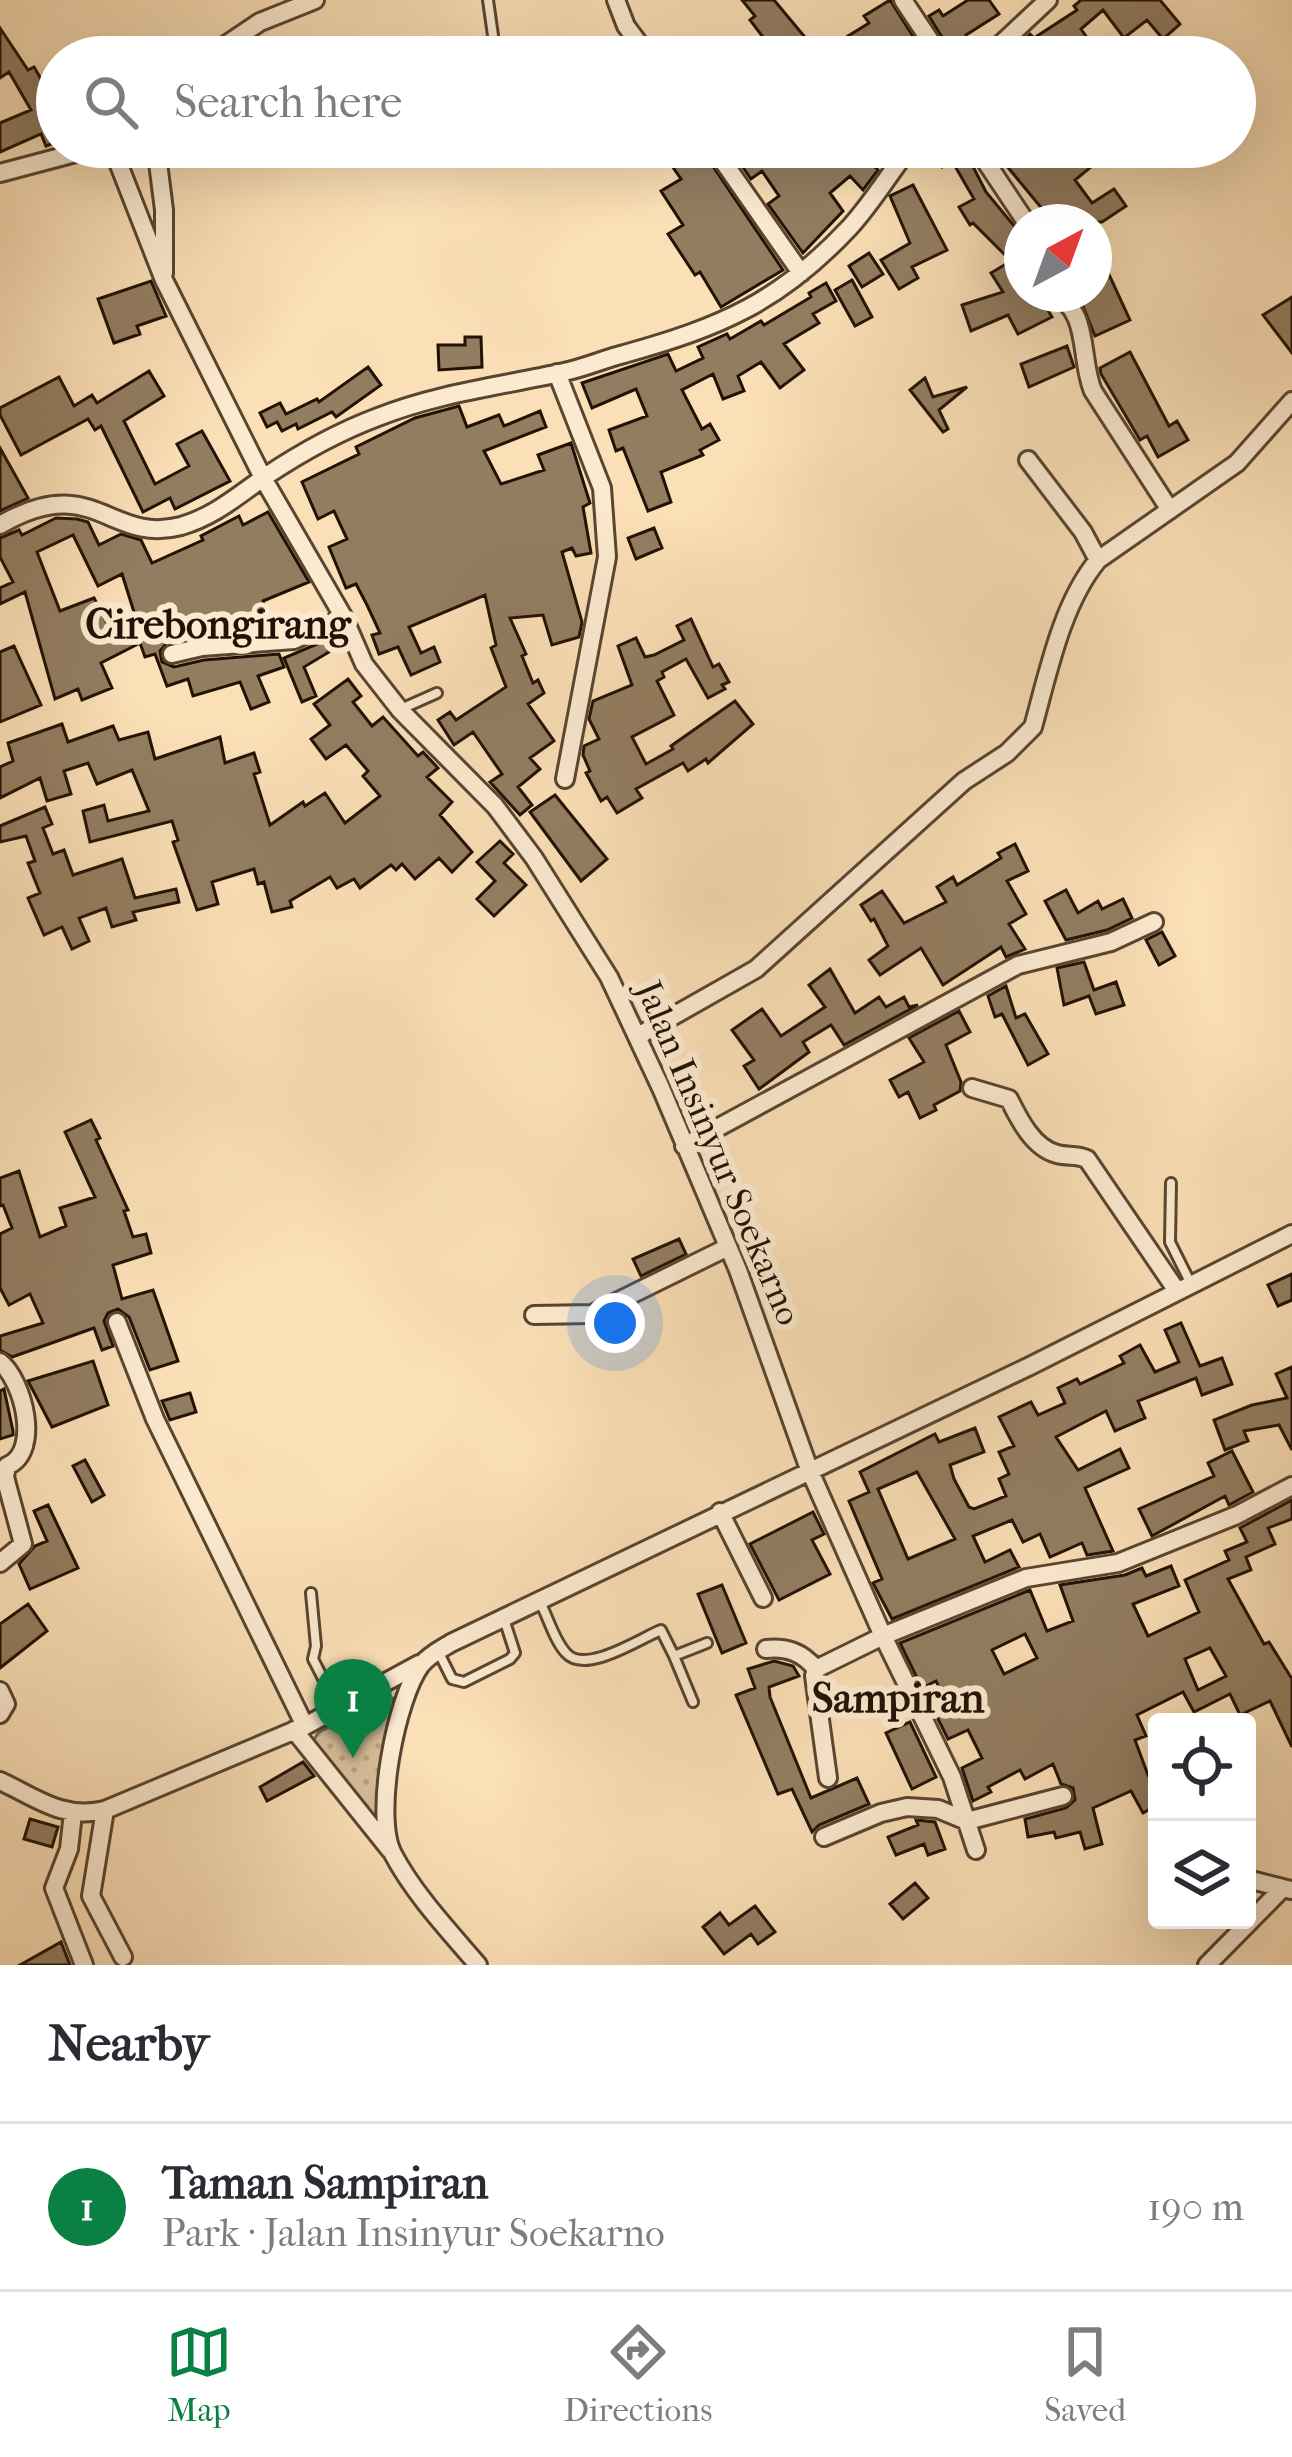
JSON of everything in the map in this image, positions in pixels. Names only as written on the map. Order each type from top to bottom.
[{"type":"street","points":[[239,36],[260,22],[315,0]]},
{"type":"street","points":[[616,0],[633,36]]},
{"type":"street","points":[[903,0],[926,36]]},
{"type":"street","points":[[1009,36],[1048,0]]},
{"type":"street","points":[[0,173],[36,165]]},
{"type":"street","points":[[119,168],[164,280]]},
{"type":"street","name":"Jalan Insinyur Soekarno","points":[[159,168],[164,280],[263,478],[344,618],[364,664],[400,710],[495,806],[609,976],[728,1247],[809,1469],[952,1778],[976,1850]]},
{"type":"street","points":[[727,168],[801,273]]},
{"type":"street","points":[[0,526],[40,506],[65,502],[89,506],[146,530],[166,529],[217,513],[325,439],[377,417],[455,392],[562,372],[724,323],[774,296],[801,273],[852,225],[894,168]]},
{"type":"street","points":[[990,168],[1014,204]]},
{"type":"street","points":[[1074,312],[1093,391],[1170,510]]},
{"type":"street","points":[[562,372],[602,488],[608,557],[565,779]]},
{"type":"street","points":[[638,1036],[756,969],[964,781],[1024,740],[1033,727],[1084,576],[1098,560],[1238,463],[1292,400]]},
{"type":"street","points":[[1028,460],[1083,532],[1098,560]]},
{"type":"street","points":[[172,654],[202,646],[294,640],[344,618]]},
{"type":"street","points":[[684,1146],[1018,965],[1112,942],[1154,922]]},
{"type":"street","points":[[972,1088],[1009,1099],[1025,1129],[1044,1147],[1058,1155],[1088,1159],[1184,1287]]},
{"type":"street","points":[[0,1781],[36,1803],[73,1813],[105,1810],[299,1728],[540,1600],[1030,1366],[1292,1234]]},
{"type":"street","points":[[534,1316],[592,1314],[728,1247]]},
{"type":"street","points":[[117,1322],[154,1419],[299,1728],[478,1965]]},
{"type":"street","points":[[0,1362],[11,1371],[24,1410],[26,1439],[22,1454],[7,1466],[5,1477],[23,1544],[0,1563]]},
{"type":"street","points":[[828,1778],[816,1670],[883,1636],[1026,1578],[1118,1563],[1237,1515],[1292,1486]]},
{"type":"street","points":[[721,1513],[763,1598]]},
{"type":"street","points":[[766,1649],[794,1651],[816,1670]]},
{"type":"street","points":[[390,1850],[388,1766],[393,1733],[402,1701],[431,1656]]},
{"type":"street","points":[[0,1691],[6,1704],[0,1714]]},
{"type":"street","points":[[824,1837],[880,1813],[907,1808],[938,1810],[967,1822],[1063,1796]]},
{"type":"street","points":[[105,1810],[91,1896],[123,1957]]},
{"type":"street","points":[[73,1813],[69,1849],[54,1888],[84,1965]]},
{"type":"street","points":[[1256,1881],[1287,1889]]},
{"type":"street","points":[[1208,1965],[1287,1889]]},
{"type":"lane","points":[[488,0],[493,36]]},
{"type":"lane","points":[[400,710],[437,693]]},
{"type":"lane","points":[[1171,1183],[1170,1242],[1184,1287]]},
{"type":"lane","points":[[311,1593],[313,1660],[339,1710]]},
{"type":"lane","points":[[540,1600],[564,1651],[575,1660],[590,1662],[661,1630],[693,1702]]},
{"type":"lane","points":[[431,1656],[458,1682],[510,1659],[515,1653],[504,1618]]},
{"type":"lane","points":[[674,1656],[707,1642]]},
{"type":"shaded area","points":[[387,1695],[394,1699],[380,1767],[379,1823],[313,1741],[318,1733]]},
{"type":"building","points":[[742,0],[774,0],[804,36],[762,36],[750,20],[755,16]]},
{"type":"building","points":[[890,0],[913,36],[848,36],[869,23],[864,16]]},
{"type":"building","points":[[968,0],[989,0],[999,14],[967,36],[941,36],[929,16],[939,10],[943,16]]},
{"type":"building","points":[[1081,0],[1160,0],[1180,24],[1160,36],[1147,20],[1122,36],[1103,10],[1081,29],[1086,36],[1037,36],[1077,10],[1074,6]]},
{"type":"building","points":[[0,28],[28,70],[36,70],[36,136],[0,152],[0,123],[31,110],[9,72],[0,78]]},
{"type":"building","points":[[673,168],[714,168],[783,270],[721,307],[668,234],[683,225],[661,191],[681,179]]},
{"type":"building","points":[[743,168],[878,170],[863,190],[850,176],[830,193],[843,211],[803,253],[768,204],[779,196],[762,171],[751,179]]},
{"type":"building","points":[[956,168],[974,168],[1004,214],[1004,254],[970,225],[959,207],[974,199]]},
{"type":"building","points":[[1008,168],[1090,168],[1075,180],[1092,203],[1114,189],[1126,206],[1112,215],[1112,204],[1038,204]]},
{"type":"building","points":[[913,185],[947,250],[912,267],[918,278],[899,289],[881,260],[910,243],[890,196]]},
{"type":"building","points":[[869,253],[883,274],[862,287],[849,266]]},
{"type":"building","points":[[1004,265],[1004,312],[1049,312],[1052,317],[1018,334],[1008,315],[971,331],[962,305],[1003,292],[991,273]]},
{"type":"building","points":[[852,280],[872,317],[855,326],[835,290]]},
{"type":"building","points":[[151,281],[166,316],[137,326],[140,334],[114,343],[98,299]]},
{"type":"building","points":[[1112,281],[1130,320],[1095,336],[1085,312],[1112,312]]},
{"type":"building","points":[[826,283],[836,301],[813,314],[819,323],[784,344],[804,370],[780,388],[761,362],[738,376],[744,391],[723,399],[713,374],[682,390],[702,429],[710,424],[719,440],[700,450],[703,455],[661,472],[671,502],[648,511],[623,448],[616,451],[609,430],[647,416],[636,389],[592,408],[582,383],[668,354],[676,371],[703,358],[698,347],[727,334],[730,339],[761,321],[764,325]]},
{"type":"building","points":[[1292,297],[1292,353],[1263,315]]},
{"type":"building","points":[[465,337],[481,337],[482,367],[439,370],[438,345],[465,345]]},
{"type":"building","points":[[1067,346],[1074,367],[1029,387],[1021,364]]},
{"type":"building","points":[[1130,352],[1169,426],[1177,421],[1188,440],[1158,457],[1147,436],[1140,440],[1101,374],[1100,368]]},
{"type":"building","points":[[368,367],[381,385],[336,417],[332,412],[298,429],[296,424],[282,431],[277,422],[267,427],[260,413],[280,403],[286,414],[319,402]]},
{"type":"building","points":[[149,371],[164,396],[124,421],[155,484],[189,466],[177,444],[202,431],[230,481],[175,509],[170,498],[143,512],[101,426],[95,430],[88,419],[21,455],[0,415],[0,408],[59,377],[74,406],[92,395],[97,403]]},
{"type":"building","points":[[925,378],[933,397],[967,387],[939,410],[948,429],[943,432],[910,390]]},
{"type":"building","points":[[459,406],[467,427],[499,415],[504,426],[540,411],[546,427],[484,451],[501,484],[544,470],[538,455],[571,443],[590,503],[583,507],[591,553],[576,556],[572,548],[562,552],[582,622],[579,637],[552,645],[543,615],[510,618],[533,683],[538,680],[544,693],[528,704],[554,741],[530,758],[540,769],[518,787],[532,805],[520,815],[490,782],[502,774],[473,732],[454,745],[438,720],[450,712],[456,720],[506,687],[491,648],[496,645],[485,595],[409,627],[421,653],[434,647],[440,662],[411,675],[398,647],[379,654],[372,635],[380,633],[367,605],[356,584],[346,588],[329,547],[347,539],[334,511],[318,519],[302,482],[359,454],[356,447],[415,418]]},
{"type":"building","points":[[0,448],[28,498],[0,511]]},
{"type":"building","points":[[268,512],[309,582],[263,601],[270,629],[248,631],[243,617],[217,627],[219,633],[168,642],[160,651],[162,662],[174,667],[279,654],[284,667],[258,676],[269,702],[251,709],[240,682],[193,696],[188,679],[167,686],[155,654],[145,657],[140,643],[101,663],[112,688],[82,700],[78,689],[55,699],[25,592],[0,604],[0,588],[13,582],[0,557],[0,538],[19,530],[22,535],[56,518],[77,519],[88,522],[99,545],[121,534],[141,540],[152,563],[203,540],[201,536],[239,516],[243,525]],"holes":[[[73,535],[98,586],[122,574],[134,612],[108,625],[94,598],[60,611],[37,552]]]},
{"type":"building","points":[[654,528],[662,548],[636,559],[628,538]]},
{"type":"building","points":[[691,619],[713,667],[719,664],[729,682],[708,698],[686,659],[662,672],[664,677],[657,681],[674,715],[632,737],[646,764],[735,701],[753,724],[708,763],[706,759],[688,771],[683,763],[636,789],[642,798],[617,813],[607,797],[601,801],[586,773],[590,771],[584,746],[599,739],[589,719],[593,701],[632,685],[618,646],[636,638],[645,657],[654,655],[684,640],[677,626]]},
{"type":"building","points":[[324,641],[329,652],[304,667],[316,696],[302,702],[284,658]]},
{"type":"building","points":[[14,646],[41,705],[0,722],[0,652]]},
{"type":"building","points":[[348,679],[361,696],[353,702],[372,726],[383,717],[418,756],[423,752],[438,768],[427,777],[452,802],[440,815],[472,852],[452,872],[439,858],[415,879],[402,864],[396,870],[391,865],[360,888],[354,879],[337,888],[330,877],[290,901],[292,907],[272,912],[264,882],[258,884],[254,869],[212,882],[218,904],[197,910],[173,842],[178,840],[172,821],[90,842],[83,811],[104,805],[108,821],[149,811],[132,770],[97,784],[88,763],[64,771],[71,794],[47,801],[40,778],[0,798],[0,767],[13,761],[8,743],[62,724],[68,742],[113,726],[119,740],[148,732],[155,759],[220,737],[225,763],[254,753],[260,772],[254,774],[270,825],[325,793],[345,823],[380,796],[363,776],[368,771],[346,745],[326,759],[311,739],[330,725],[314,704]]},
{"type":"building","points":[[555,795],[607,859],[581,881],[530,812]]},
{"type":"building","points":[[45,807],[52,824],[43,828],[53,854],[64,850],[73,875],[122,859],[135,898],[176,889],[179,902],[133,912],[136,920],[112,927],[106,908],[79,918],[89,941],[72,949],[62,927],[44,935],[28,898],[40,893],[28,863],[35,861],[26,836],[0,842],[0,826]]},
{"type":"building","points":[[500,841],[513,854],[504,863],[526,885],[494,916],[477,899],[495,881],[477,862]]},
{"type":"building","points":[[1015,844],[1028,871],[1007,881],[1026,914],[1009,924],[1025,949],[1006,957],[1001,947],[943,985],[921,948],[880,975],[869,960],[888,946],[861,905],[882,891],[904,923],[946,902],[937,887],[953,877],[957,885]]},
{"type":"building","points":[[1066,890],[1078,913],[1098,901],[1102,909],[1123,899],[1132,918],[1066,940],[1045,901]]},
{"type":"building","points":[[1162,932],[1175,956],[1159,965],[1146,940]]},
{"type":"building","points":[[1084,962],[1094,990],[1116,982],[1124,1005],[1096,1014],[1089,996],[1064,1005],[1057,968]]},
{"type":"building","points":[[830,969],[855,1013],[879,997],[886,1007],[904,997],[909,1007],[918,1005],[844,1045],[831,1025],[803,1042],[809,1052],[759,1089],[744,1066],[754,1060],[732,1030],[762,1009],[781,1036],[825,1007],[809,985]]},
{"type":"building","points":[[1006,986],[1016,1018],[1025,1014],[1048,1054],[1028,1065],[1002,1014],[995,1017],[988,996]]},
{"type":"building","points":[[959,1011],[970,1032],[946,1045],[960,1091],[920,1118],[908,1092],[899,1097],[890,1080],[924,1062],[909,1038]]},
{"type":"building","points":[[91,1120],[128,1210],[124,1211],[133,1237],[146,1234],[151,1253],[113,1265],[122,1299],[153,1290],[178,1361],[150,1370],[129,1317],[118,1309],[104,1321],[113,1346],[102,1350],[94,1328],[12,1357],[0,1350],[0,1336],[43,1323],[30,1294],[9,1305],[0,1288],[0,1234],[12,1228],[0,1206],[0,1178],[19,1171],[40,1237],[66,1226],[60,1208],[95,1197],[65,1132]]},
{"type":"building","points":[[679,1239],[686,1254],[641,1276],[633,1259]]},
{"type":"building","points":[[1292,1274],[1292,1300],[1278,1306],[1268,1285]]},
{"type":"building","points":[[1181,1323],[1200,1366],[1222,1358],[1232,1384],[1202,1395],[1196,1378],[1138,1401],[1145,1418],[1115,1431],[1106,1411],[1056,1437],[1078,1470],[1120,1449],[1129,1468],[1085,1488],[1113,1551],[1087,1555],[1082,1543],[1050,1557],[1040,1534],[1023,1542],[1012,1520],[973,1536],[985,1562],[1010,1550],[1019,1567],[892,1619],[873,1583],[882,1579],[849,1501],[869,1492],[860,1472],[935,1434],[939,1442],[975,1428],[984,1452],[950,1465],[954,1479],[974,1509],[1006,1496],[999,1479],[1009,1474],[999,1452],[1014,1446],[999,1417],[1031,1402],[1038,1415],[1065,1403],[1058,1388],[1077,1379],[1080,1384],[1124,1363],[1120,1356],[1140,1345],[1155,1372],[1179,1362],[1165,1330]],"holes":[[[917,1472],[955,1539],[908,1559],[878,1489]]]},
{"type":"building","points":[[93,1361],[108,1405],[52,1427],[28,1381]]},
{"type":"building","points":[[1292,1367],[1292,1450],[1279,1425],[1244,1431],[1248,1441],[1225,1450],[1214,1420],[1287,1398],[1276,1374]]},
{"type":"building","points":[[4,1389],[13,1435],[0,1439],[0,1391]]},
{"type":"building","points":[[190,1393],[196,1412],[170,1420],[162,1401]]},
{"type":"building","points":[[1232,1451],[1253,1492],[1229,1505],[1225,1496],[1152,1536],[1139,1509],[1214,1476],[1208,1463]]},
{"type":"building","points":[[85,1460],[104,1495],[92,1502],[73,1466]]},
{"type":"building","points":[[1292,1500],[1292,1519],[1268,1528],[1275,1544],[1246,1557],[1251,1570],[1228,1579],[1264,1644],[1269,1642],[1292,1679],[1292,1747],[1270,1701],[1239,1713],[1230,1694],[1194,1712],[1183,1692],[1137,1715],[1146,1736],[1135,1740],[1148,1775],[1148,1810],[1143,1813],[1131,1791],[1093,1808],[1102,1844],[1085,1849],[1080,1832],[1056,1838],[1054,1832],[1028,1837],[1025,1819],[1066,1808],[1075,1800],[1073,1788],[1061,1784],[1053,1764],[1025,1779],[1020,1770],[973,1801],[962,1768],[982,1758],[968,1730],[948,1739],[937,1717],[950,1710],[936,1681],[922,1688],[900,1643],[1030,1590],[1047,1631],[1073,1621],[1060,1585],[1142,1568],[1146,1576],[1171,1566],[1179,1586],[1133,1604],[1148,1636],[1199,1612],[1185,1580],[1229,1560],[1225,1551],[1247,1542],[1240,1528]],"holes":[[[1025,1634],[1037,1658],[1004,1674],[992,1650]],[[1210,1648],[1226,1676],[1198,1690],[1185,1659]]]},
{"type":"building","points":[[48,1505],[78,1568],[30,1589],[19,1564],[35,1546],[47,1541],[34,1511]]},
{"type":"building","points":[[813,1512],[824,1534],[812,1540],[830,1574],[779,1600],[750,1544]]},
{"type":"building","points":[[722,1585],[746,1643],[722,1653],[698,1594]]},
{"type":"building","points":[[28,1604],[47,1631],[0,1668],[0,1624]]},
{"type":"building","points":[[774,1661],[793,1666],[799,1676],[769,1687],[811,1798],[857,1778],[869,1804],[812,1832],[792,1789],[778,1794],[736,1695],[755,1688],[748,1669]]},
{"type":"building","points":[[910,1722],[936,1777],[912,1789],[886,1733]]},
{"type":"building","points":[[303,1762],[314,1776],[267,1801],[260,1787]]},
{"type":"building","points":[[30,1819],[58,1827],[52,1847],[24,1839]]},
{"type":"building","points":[[916,1820],[935,1822],[945,1849],[928,1855],[924,1844],[896,1855],[888,1837],[918,1825]]},
{"type":"building","points":[[915,1883],[928,1898],[903,1919],[890,1904]]},
{"type":"building","points":[[755,1906],[775,1932],[758,1944],[751,1934],[724,1954],[703,1927],[720,1913],[729,1925]]},
{"type":"building","points":[[61,1942],[70,1965],[20,1965]]},
{"type":"place","name":"Taman Sampiran","points":[[353,1758]]},
{"type":"district","name":"Cirebongirang","points":[[218,624]]},
{"type":"district","name":"Sampiran","points":[[898,1698]]}]
